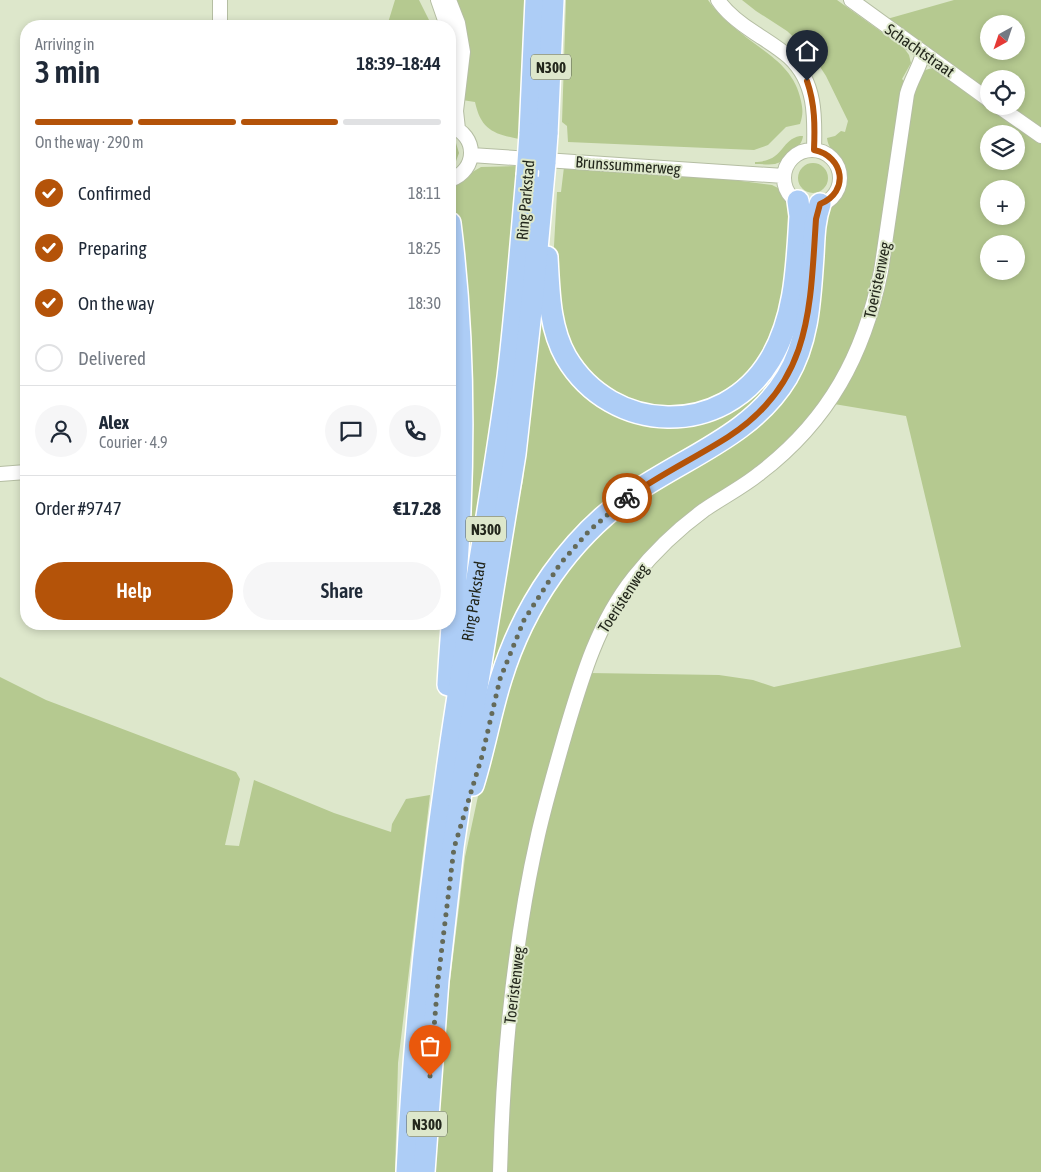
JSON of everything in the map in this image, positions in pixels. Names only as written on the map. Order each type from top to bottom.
[{"type":"highway","name":"Ring Parkstad","points":[[536,0],[538,134]]},
{"type":"highway","name":"Ring Parkstad","points":[[407,1172],[417,1025],[443,801],[484,543],[508,376],[535,177],[553,0]]},
{"type":"highway","name":"Ring Parkstad","points":[[424,1172],[438,980],[454,848],[473,712],[515,454],[535,274],[535,177]]},
{"type":"highway","name":"N300","points":[[535,177],[550,303],[557,337],[566,356],[586,384],[606,400],[631,412],[658,417],[696,414],[726,402],[751,384],[770,360],[790,313],[800,216],[798,201]]},
{"type":"highway","name":"N300","points":[[454,848],[482,756],[500,679],[513,644],[532,604],[560,564],[590,530],[620,503],[667,472],[727,437],[753,418],[777,392],[788,376],[796,360],[806,327],[816,219],[820,204]]},
{"type":"highway","name":"N300","points":[[456,304],[459,344],[461,461],[456,569]]},
{"type":"highway","name":"N300","points":[[443,801],[452,630]]},
{"type":"street","points":[[220,0],[220,20]]},
{"type":"street","points":[[438,0],[445,20]]},
{"type":"street","points":[[448,0],[458,23],[463,52],[456,111]]},
{"type":"street","points":[[718,0],[734,18],[776,46],[798,67],[807,81],[812,96],[815,121],[814,150]]},
{"type":"street","name":"Schachtstraat","points":[[850,0],[980,94]]},
{"type":"street","name":"Toeristenweg","points":[[500,1172],[504,1064],[528,881],[538,834],[559,755],[588,658],[616,604],[632,579],[657,550],[704,510],[759,474],[799,439],[828,402],[849,370],[866,332],[882,271],[906,94],[923,53]]},
{"type":"street","points":[[1011,115],[1041,136]]},
{"type":"street","points":[[456,128],[463,133],[470,143],[471,155],[470,162],[462,173],[456,176]]},
{"type":"street","points":[[807,150],[814,150],[828,154],[833,159],[839,172],[839,186],[831,198],[820,204],[812,205],[798,201],[786,188],[784,176],[789,162],[794,157],[807,150]]},
{"type":"street","name":"Brunssummerweg","points":[[471,155],[784,176]]},
{"type":"street","points":[[0,474],[20,472]]},
{"type":"green space","points":[[395,0],[419,0],[429,20],[389,20]]},
{"type":"green space","points":[[454,0],[530,0],[519,139],[502,135],[490,129],[481,119],[475,102],[462,100]]},
{"type":"green space","points":[[566,0],[708,0],[727,22],[786,70],[797,89],[802,104],[800,124],[786,127],[768,145],[754,150],[568,142],[567,126],[562,122]]},
{"type":"green space","points":[[742,0],[837,0],[904,48],[909,55],[911,63],[902,79],[904,81],[881,243],[873,284],[860,332],[845,365],[827,396],[793,437],[768,459],[679,523],[644,558],[615,597],[582,663],[536,823],[542,819],[552,803],[576,723],[582,691],[589,673],[719,675],[753,680],[774,687],[961,647],[906,416],[834,404],[853,373],[861,355],[882,295],[914,85],[925,70],[941,68],[980,97],[980,115],[1004,115],[1018,125],[980,125],[980,170],[1025,170],[1025,130],[1041,142],[1041,1172],[431,1172],[437,1090],[465,857],[496,712],[517,645],[532,613],[548,587],[565,564],[597,528],[638,495],[744,430],[769,407],[787,384],[799,359],[808,332],[813,305],[821,214],[843,189],[846,175],[827,138],[835,136],[841,131],[845,132],[848,121],[826,76],[811,53],[787,31]]},
{"type":"green space","points":[[954,0],[1041,0],[1041,132],[1017,115],[1025,115],[1025,70],[980,70],[980,88],[887,19]]},
{"type":"green space","points":[[803,136],[800,145],[784,160],[775,164],[755,164],[755,162],[772,158],[794,138]]},
{"type":"green space","points":[[456,143],[459,153],[456,161]]},
{"type":"green space","points":[[813,163],[824,167],[828,178],[824,189],[813,193],[802,189],[798,178],[802,167]]},
{"type":"green space","points":[[517,166],[506,335],[456,668],[456,182],[481,167]]},
{"type":"green space","points":[[564,167],[726,179],[772,185],[780,189],[791,206],[789,284],[764,362],[700,409],[626,405],[569,353],[553,264],[557,192],[561,192]]},
{"type":"green space","points":[[542,279],[547,309],[609,405],[717,412],[804,314],[770,394],[598,517],[481,703],[506,557],[523,481]]},
{"type":"green space","points":[[0,677],[46,700],[236,772],[240,779],[225,845],[239,846],[254,780],[334,813],[391,832],[392,824],[406,799],[430,795],[398,1063],[395,1172],[0,1172]]},
{"type":"way so far","points":[[430,1076],[438,980],[454,848],[482,756],[500,679],[513,644],[532,604],[560,564],[590,530],[627,498]]},
{"type":"route","points":[[627,498],[727,437],[753,418],[777,392],[796,360],[808,315],[818,210],[820,204],[826,202],[836,192],[840,179],[837,165],[833,159],[828,154],[814,150],[815,121],[812,96],[807,81]]}]
